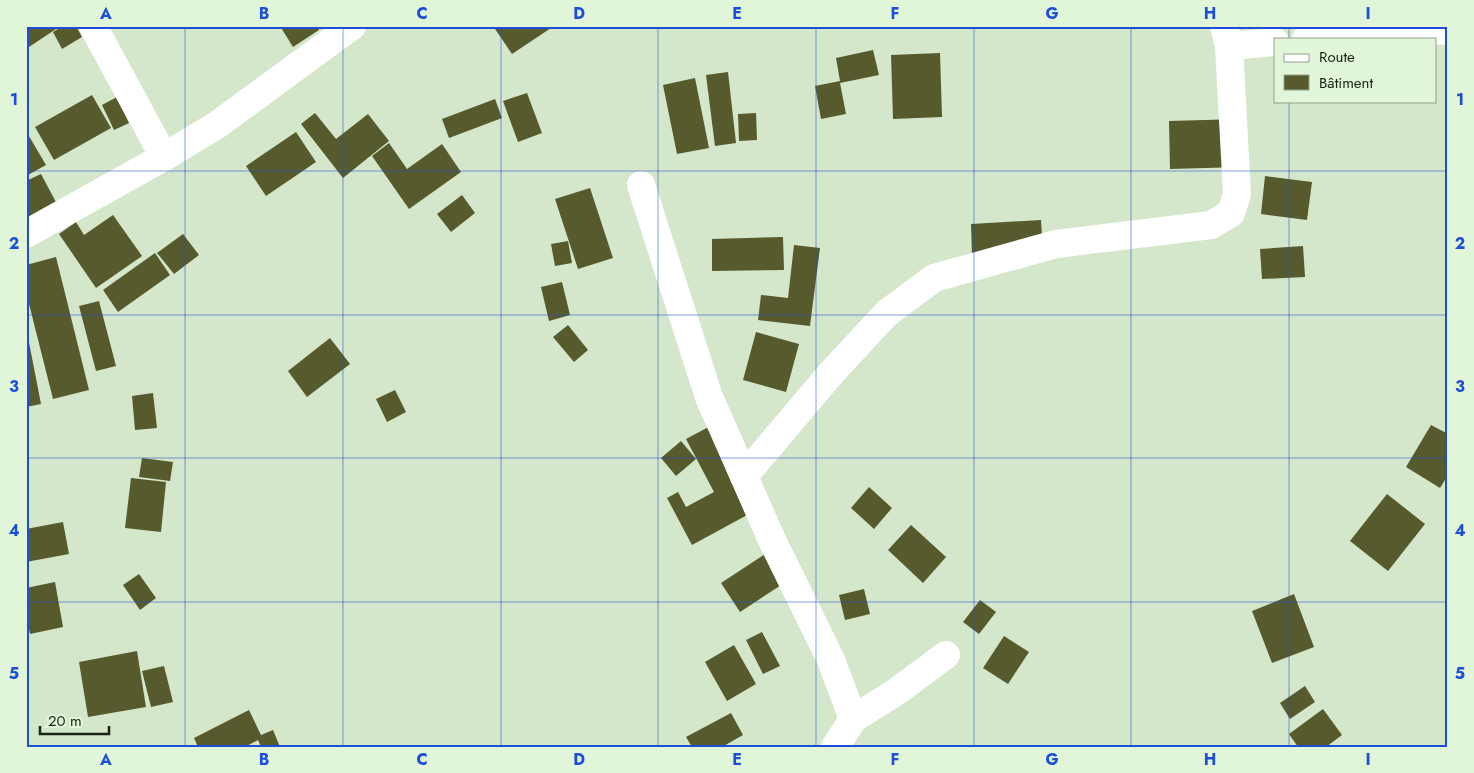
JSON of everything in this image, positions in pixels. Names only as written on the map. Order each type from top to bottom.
[{"type":"street","points":[[93,26],[164,157]]},
{"type":"street","points":[[26,234],[218,125],[352,26]]},
{"type":"street","points":[[1316,38],[1408,29],[1448,31]]},
{"type":"street","points":[[744,476],[833,371],[887,314],[934,278],[1056,244],[1211,225],[1231,213],[1237,194],[1227,36],[1274,42]]},
{"type":"street","points":[[641,185],[709,397],[772,540],[831,660],[852,719]]},
{"type":"street","points":[[835,747],[852,719],[896,692],[946,655]]},
{"type":"building","points":[[26,26],[54,26],[56,29],[26,49]]},
{"type":"building","points":[[63,26],[76,26],[82,37],[62,49],[53,32]]},
{"type":"building","points":[[280,26],[317,26],[319,30],[293,47]]},
{"type":"building","points":[[493,26],[554,26],[512,54]]},
{"type":"building","points":[[873,50],[879,75],[840,83],[846,114],[821,119],[815,86],[840,81],[836,58]]},
{"type":"building","points":[[940,53],[942,117],[893,119],[891,55]]},
{"type":"building","points":[[728,72],[736,143],[715,146],[706,75]]},
{"type":"building","points":[[695,78],[709,148],[677,154],[663,85]]},
{"type":"building","points":[[527,93],[542,133],[518,142],[503,101]]},
{"type":"building","points":[[92,95],[111,128],[54,160],[35,127]]},
{"type":"building","points":[[117,97],[129,123],[114,130],[102,105]]},
{"type":"building","points":[[495,99],[502,118],[449,138],[442,119]]},
{"type":"building","points":[[315,113],[336,139],[368,114],[389,141],[343,178],[301,124]]},
{"type":"building","points":[[756,113],[757,140],[739,141],[738,114]]},
{"type":"building","points":[[1240,119],[1241,167],[1170,169],[1169,121]]},
{"type":"building","points":[[26,131],[46,165],[26,176]]},
{"type":"building","points":[[296,132],[316,162],[266,196],[246,166]]},
{"type":"building","points":[[389,143],[407,169],[442,144],[461,172],[409,209],[372,156]]},
{"type":"building","points":[[41,174],[58,206],[26,222],[26,181]]},
{"type":"building","points":[[1265,176],[1312,182],[1307,220],[1261,214]]},
{"type":"building","points":[[590,188],[613,258],[578,269],[555,199]]},
{"type":"building","points":[[462,195],[475,213],[451,232],[437,214]]},
{"type":"building","points":[[113,215],[142,256],[96,288],[59,234],[76,222],[84,235]]},
{"type":"building","points":[[1041,220],[1043,252],[972,256],[971,224]]},
{"type":"building","points":[[183,234],[199,255],[174,274],[157,253]]},
{"type":"building","points":[[783,237],[784,270],[712,271],[712,239]]},
{"type":"building","points":[[568,241],[572,263],[555,266],[551,244]]},
{"type":"building","points":[[794,245],[820,248],[810,326],[758,320],[761,295],[788,298]]},
{"type":"building","points":[[1303,246],[1305,277],[1262,279],[1260,249]]},
{"type":"building","points":[[155,253],[170,275],[118,312],[103,290]]},
{"type":"building","points":[[56,257],[89,390],[53,399],[26,292],[26,265]]},
{"type":"building","points":[[562,282],[570,315],[549,321],[541,287]]},
{"type":"building","points":[[99,301],[116,366],[96,371],[79,306]]},
{"type":"building","points":[[568,325],[588,350],[574,362],[553,337]]},
{"type":"building","points":[[26,327],[41,404],[26,407]]},
{"type":"building","points":[[756,332],[799,344],[786,392],[743,380]]},
{"type":"building","points":[[330,338],[350,364],[307,397],[288,371]]},
{"type":"building","points":[[395,390],[406,412],[387,422],[376,399]]},
{"type":"building","points":[[153,393],[157,428],[135,430],[132,396]]},
{"type":"building","points":[[716,423],[760,508],[692,545],[667,498],[678,492],[686,507],[714,492],[686,439]]},
{"type":"building","points":[[1431,425],[1448,434],[1448,475],[1440,488],[1406,467]]},
{"type":"building","points":[[681,441],[696,459],[676,476],[661,458]]},
{"type":"building","points":[[142,458],[173,462],[170,481],[139,477]]},
{"type":"building","points":[[131,478],[166,482],[161,532],[125,528]]},
{"type":"building","points":[[869,487],[892,508],[874,529],[851,508]]},
{"type":"building","points":[[1387,494],[1425,524],[1388,571],[1350,541]]},
{"type":"building","points":[[63,522],[69,554],[26,562],[26,529]]},
{"type":"building","points":[[911,525],[946,557],[923,583],[888,550]]},
{"type":"building","points":[[779,545],[798,574],[740,612],[721,583]]},
{"type":"building","points":[[139,574],[156,598],[140,610],[123,585]]},
{"type":"building","points":[[55,582],[63,627],[30,634],[26,614],[26,588]]},
{"type":"building","points":[[864,589],[870,614],[845,620],[839,595]]},
{"type":"building","points":[[1294,594],[1314,647],[1272,663],[1252,611]]},
{"type":"building","points":[[980,600],[996,612],[979,634],[963,622]]},
{"type":"building","points":[[762,632],[780,666],[763,674],[746,640]]},
{"type":"building","points":[[1004,636],[1029,652],[1008,684],[983,668]]},
{"type":"building","points":[[734,645],[756,684],[727,701],[705,662]]},
{"type":"building","points":[[137,651],[146,707],[88,717],[79,662]]},
{"type":"building","points":[[164,666],[173,702],[151,707],[142,671]]},
{"type":"building","points":[[1305,686],[1315,702],[1290,719],[1280,703]]},
{"type":"building","points":[[1323,709],[1342,735],[1326,747],[1298,747],[1289,734]]},
{"type":"building","points":[[249,710],[261,735],[273,730],[280,747],[261,747],[258,740],[245,747],[198,747],[194,738]]},
{"type":"building","points":[[731,713],[743,735],[722,747],[692,747],[686,737]]}]
